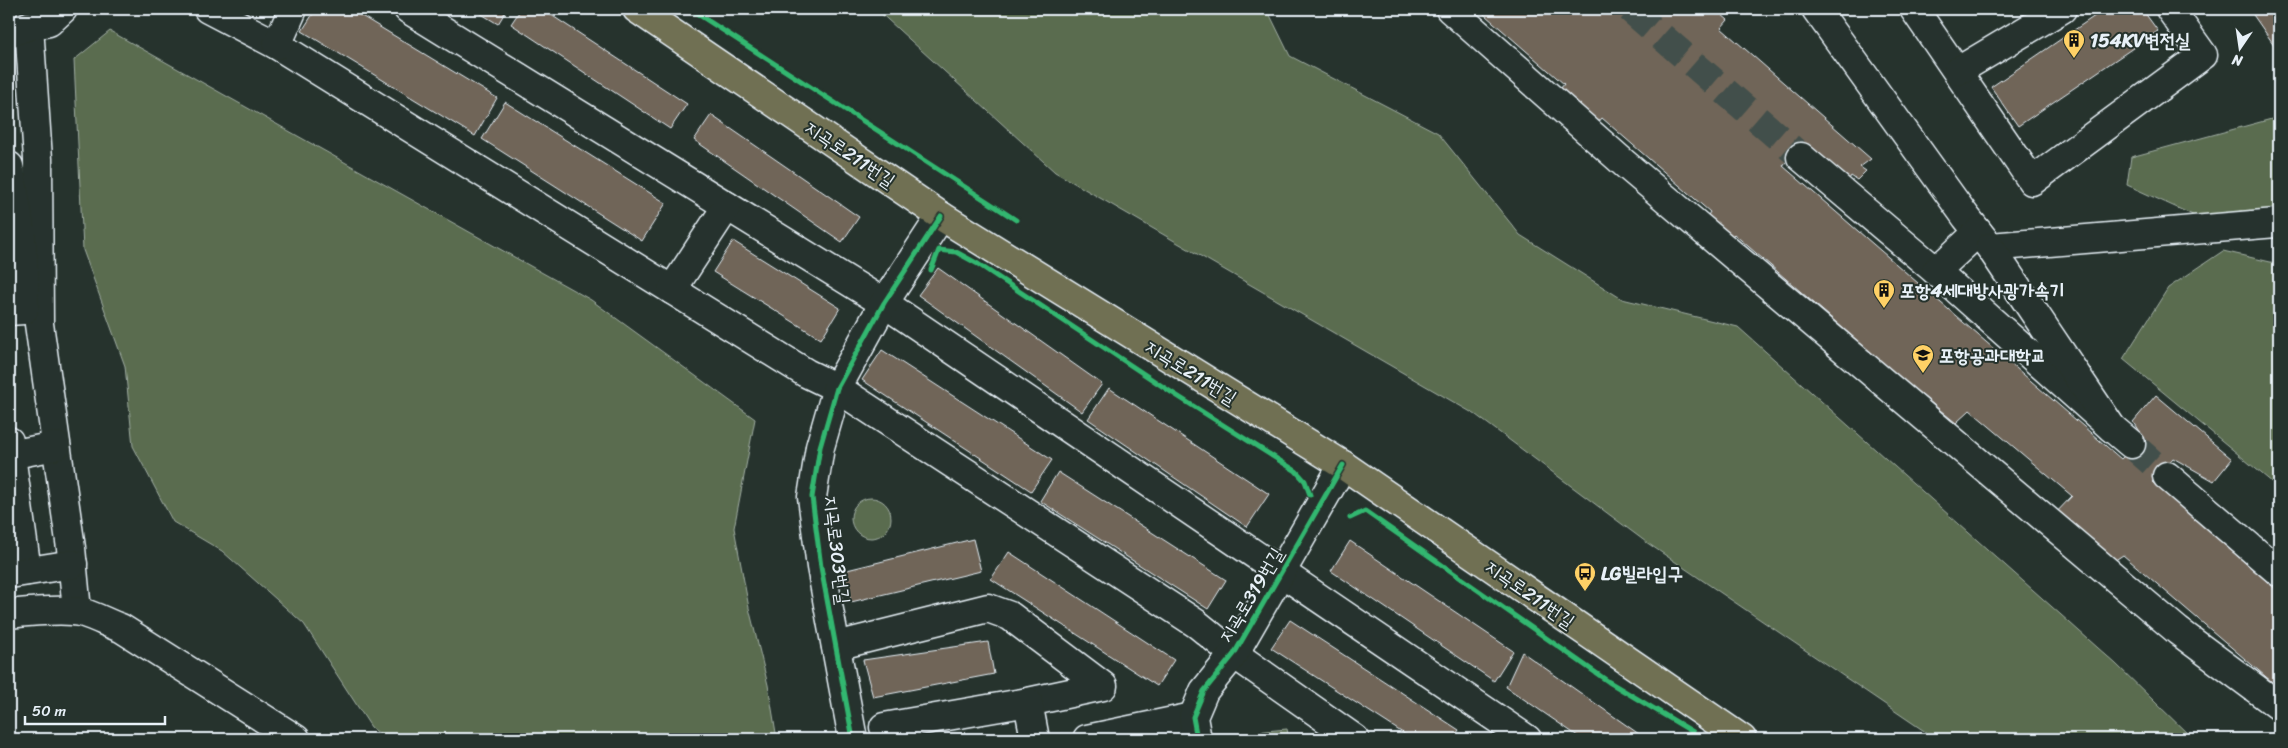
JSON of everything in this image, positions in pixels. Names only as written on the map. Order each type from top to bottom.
[{"type":"main road","name":"지곡로211번길","points":[[637,9],[941,216],[1343,465],[1742,739]]},
{"type":"street","points":[[63,9],[49,22],[19,30],[38,159],[39,324],[72,564],[76,612]]},
{"type":"street","points":[[208,9],[277,45],[806,373],[837,388],[1198,624],[1234,654],[1355,739]]},
{"type":"street","points":[[277,45],[293,9]]},
{"type":"street","points":[[408,9],[884,303],[1527,739]]},
{"type":"street","points":[[1450,9],[1625,164],[2049,523],[2197,647],[2279,706]]},
{"type":"street","points":[[1914,9],[2032,181],[2203,55],[2170,9]]},
{"type":"street","points":[[1958,71],[2062,9]]},
{"type":"street","points":[[1801,157],[1936,271],[2122,436],[1984,240],[1818,10]]},
{"type":"street","points":[[9,166],[16,198],[26,280],[24,310],[9,311]]},
{"type":"street","points":[[672,290],[727,206]]},
{"type":"street","name":"지곡로303번길","points":[[853,739],[821,567],[812,497],[820,447],[837,388],[884,303],[941,216]]},
{"type":"street","points":[[1936,271],[1984,240],[2279,224]]},
{"type":"street","points":[[9,326],[39,324]]},
{"type":"street","points":[[56,446],[9,450],[18,573],[72,564]]},
{"type":"street","name":"지곡로319번길","points":[[1195,728],[1204,691],[1234,654],[1282,574],[1343,465]]},
{"type":"street","points":[[2167,476],[2279,572]]},
{"type":"street","points":[[836,646],[988,608],[1010,616],[1103,686],[1028,702],[884,727]]},
{"type":"street","points":[[9,614],[39,611],[76,612],[121,628],[296,739]]},
{"type":"street","points":[[1028,702],[1036,739]]},
{"type":"street","points":[[1087,739],[1195,728]]},
{"type":"green space","points":[[876,9],[1267,9],[1290,56],[1438,133],[1520,235],[1622,299],[1738,327],[2116,664],[2193,739],[1936,739],[1646,542],[1476,415],[1055,172]]},
{"type":"green space","points":[[110,31],[591,300],[755,419],[734,528],[749,608],[768,685],[777,739],[386,739],[371,727],[304,624],[222,551],[173,522],[133,446],[125,366],[83,250],[74,60]]},
{"type":"green space","points":[[2279,117],[2279,209],[2195,216],[2127,185],[2131,157]]},
{"type":"green space","points":[[2223,251],[2279,264],[2279,488],[2123,359],[2168,288]]},
{"type":"green space","points":[[875,498],[882,501],[888,507],[891,518],[890,526],[882,535],[875,538],[867,538],[860,535],[852,526],[851,514],[854,507],[863,499]]},
{"type":"green space","points":[[1287,729],[1289,739],[1236,739],[1235,734]]},
{"type":"building","points":[[316,9],[350,9],[497,98],[475,136],[302,31]]},
{"type":"building","points":[[473,9],[507,9],[498,24]]},
{"type":"building","points":[[521,9],[542,9],[687,104],[670,129],[511,24]]},
{"type":"building","name":"포항4세대방사광가속기","points":[[1478,9],[1715,9],[1728,20],[1721,28],[1871,159],[1860,167],[1866,171],[1857,180],[1851,176],[1844,187],[1797,146],[1783,166],[2121,459],[2143,438],[2133,422],[2156,395],[2232,459],[2214,481],[2173,458],[2152,482],[2279,592],[2279,688],[2123,555],[2108,565],[2052,517],[2072,496],[1970,410],[1956,423],[1919,393],[1913,401],[1890,385],[1897,375],[1734,234],[1725,243],[1702,225],[1710,212],[1602,118],[1597,124],[1558,92],[1564,84]]},
{"type":"building","name":"154KV변전실","points":[[2105,9],[2142,9],[2158,31],[2018,126],[1991,87]]},
{"type":"building","points":[[2249,9],[2279,9],[2279,52]]},
{"type":"building","points":[[505,102],[666,203],[642,241],[482,139]]},
{"type":"building","points":[[711,115],[859,217],[842,242],[694,140]]},
{"type":"building","points":[[733,241],[840,308],[821,339],[713,272]]},
{"type":"building","points":[[938,268],[1102,384],[1082,412],[918,295]]},
{"type":"building","points":[[882,350],[1052,460],[1031,491],[862,380]]},
{"type":"building","points":[[1109,388],[1269,494],[1247,527],[1088,419]]},
{"type":"building","points":[[1058,472],[1226,580],[1208,609],[1040,501]]},
{"type":"building","points":[[973,539],[981,571],[851,602],[843,571]]},
{"type":"building","points":[[1350,541],[1513,651],[1494,681],[1331,571]]},
{"type":"building","points":[[1009,552],[1174,660],[1157,686],[991,579]]},
{"type":"building","points":[[1290,620],[1459,730],[1453,739],[1412,739],[1271,648]]},
{"type":"building","points":[[988,642],[994,674],[873,697],[863,660]]},
{"type":"building","points":[[1522,652],[1646,739],[1582,739],[1506,687]]},
{"type":"tunnel","points":[[1630,9],[1801,157]]},
{"type":"tunnel","points":[[2131,444],[2167,476]]},
{"type":"cycle path","points":[[690,9],[1016,220]]},
{"type":"cycle path","points":[[853,739],[821,567],[812,497],[820,447],[837,388],[884,303],[941,216]]},
{"type":"cycle path","points":[[931,270],[939,250],[956,252],[978,264],[1171,392],[1296,471],[1305,481],[1310,495]]},
{"type":"cycle path","points":[[1197,739],[1193,717],[1204,691],[1234,654],[1343,465]]},
{"type":"cycle path","points":[[1350,518],[1365,511],[1609,682],[1693,732]]},
{"type":"place","name":"154KV변전실","points":[[2074,59]]},
{"type":"place","name":"포항4세대방사광가속기","points":[[1884,309]]},
{"type":"place","name":"포항공과대학교","points":[[1923,374]]},
{"type":"place","name":"LG빌라입구","points":[[1585,592]]}]
